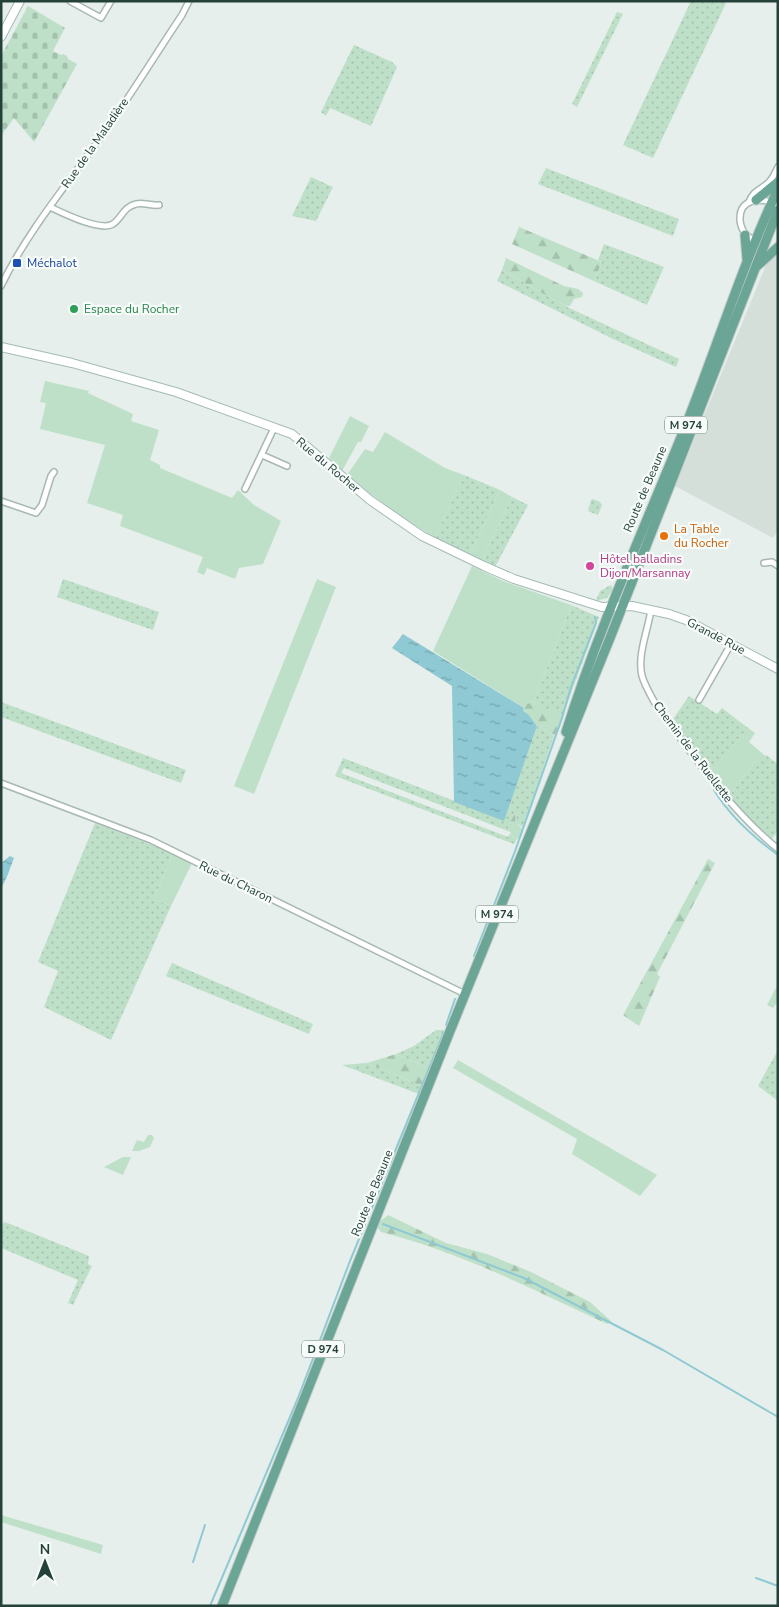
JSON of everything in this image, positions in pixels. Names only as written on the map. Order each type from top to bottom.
[{"type":"main road","points":[[1,37],[20,1]]},
{"type":"main road","points":[[752,201],[778,182]]},
{"type":"main road","name":"Route de Beaune","points":[[622,606],[775,203],[778,189]]},
{"type":"main road","name":"Route de Beaune","points":[[760,243],[778,210]]},
{"type":"main road","points":[[745,235],[751,267],[778,247]]},
{"type":"main road","name":"Route de Beaune","points":[[611,607],[751,267]]},
{"type":"main road","name":"Rue du Rocher","points":[[1,348],[62,360],[176,392],[292,434],[370,500],[422,536],[514,579],[600,607],[622,606]]},
{"type":"main road","name":"Grande Rue","points":[[622,606],[652,610],[686,620],[778,669]]},
{"type":"main road","name":"M 974","points":[[548,789],[622,606]]},
{"type":"main road","name":"M 974","points":[[548,789],[577,698],[611,607]]},
{"type":"main road","name":"Route de Beaune","points":[[222,1606],[425,1093],[548,789]]},
{"type":"street","points":[[70,1],[101,18],[111,1]]},
{"type":"street","name":"Rue de la Maladière","points":[[1,286],[13,262],[107,128],[182,15],[189,1]]},
{"type":"street","points":[[752,201],[754,192],[772,180],[778,167]]},
{"type":"street","points":[[775,203],[764,199],[752,201],[745,206],[740,214],[740,223],[745,235],[760,243],[778,247]]},
{"type":"street","points":[[50,207],[74,218],[106,226],[112,224],[122,212],[135,204],[159,205]]},
{"type":"street","points":[[245,489],[274,428]]},
{"type":"street","points":[[262,455],[287,466]]},
{"type":"street","points":[[1,501],[36,513],[42,505],[54,472]]},
{"type":"street","points":[[764,564],[772,562],[778,566]]},
{"type":"street","name":"Chemin de la Ruellette","points":[[652,610],[641,662],[642,677],[649,693],[656,705],[730,802],[749,824],[778,849]]},
{"type":"street","points":[[699,700],[731,644]]},
{"type":"street","name":"Rue du Charon","points":[[1,782],[151,840],[465,994]]},
{"type":"shaded area","points":[[778,236],[778,530],[773,538],[675,486]]},
{"type":"green space","points":[[691,1],[727,1],[653,158],[623,145]]},
{"type":"green space","points":[[28,6],[65,28],[53,51],[67,56],[68,59],[77,64],[34,142],[14,118],[1,136],[1,56]]},
{"type":"green space","points":[[617,12],[623,14],[577,107],[572,104]]},
{"type":"green space","points":[[354,45],[392,62],[397,67],[371,126],[330,108],[326,116],[321,112]]},
{"type":"green space","points":[[546,168],[679,219],[673,236],[538,184]]},
{"type":"green space","points":[[311,177],[333,187],[316,221],[292,216]]},
{"type":"green space","points":[[519,227],[602,262],[594,281],[512,244]]},
{"type":"green space","points":[[604,244],[664,267],[647,305],[594,281],[602,262],[598,260]]},
{"type":"green space","points":[[506,258],[564,286],[578,289],[583,293],[582,297],[574,299],[570,306],[565,306],[502,270]]},
{"type":"green space","points":[[502,270],[565,306],[679,359],[676,367],[611,338],[497,281]]},
{"type":"green space","points":[[45,381],[89,391],[88,393],[133,414],[131,421],[159,430],[150,460],[160,465],[160,468],[232,498],[238,490],[254,505],[281,521],[263,564],[239,568],[235,579],[207,568],[204,575],[197,572],[203,557],[120,526],[123,515],[87,503],[105,445],[40,429],[46,403],[40,402]]},
{"type":"green space","points":[[350,416],[369,426],[342,471],[329,458]]},
{"type":"green space","points":[[385,432],[445,468],[464,475],[435,537],[401,516],[347,475],[365,449],[373,452]]},
{"type":"green space","points":[[464,475],[500,490],[470,555],[435,537]]},
{"type":"green space","points":[[500,490],[512,497],[482,561],[470,555]]},
{"type":"green space","points":[[512,497],[528,505],[495,567],[482,561]]},
{"type":"green space","points":[[593,499],[602,505],[598,515],[588,511]]},
{"type":"green space","points":[[472,566],[503,581],[571,605],[534,702],[526,704],[524,708],[433,651]]},
{"type":"green space","points":[[63,579],[159,612],[153,630],[57,597]]},
{"type":"green space","points":[[317,579],[336,587],[254,794],[234,786]]},
{"type":"green space","points":[[611,585],[613,589],[607,598],[596,601],[600,591]]},
{"type":"green space","points":[[571,605],[599,617],[561,721],[556,714],[540,708],[534,702]]},
{"type":"green space","points":[[689,696],[717,714],[722,708],[748,728],[710,774],[671,722]]},
{"type":"green space","points":[[1,702],[186,770],[181,783],[1,717]]},
{"type":"green space","points":[[534,702],[546,710],[555,712],[560,718],[559,729],[554,736],[537,726],[528,714],[523,711],[526,704]]},
{"type":"green space","points":[[537,726],[554,736],[523,828],[518,824],[509,824],[508,831],[344,768],[341,773],[508,837],[510,834],[517,839],[514,844],[335,776],[343,758],[504,820]]},
{"type":"green space","points":[[748,728],[755,733],[749,742],[762,753],[728,797],[710,774]]},
{"type":"green space","points":[[762,753],[778,764],[778,831],[771,840],[728,797]]},
{"type":"green space","points":[[515,815],[515,821],[523,830],[521,838],[517,839],[508,831],[510,818]]},
{"type":"green space","points":[[95,823],[173,853],[154,899],[171,906],[111,1040],[44,1007],[58,971],[38,962]]},
{"type":"green space","points":[[173,853],[192,863],[171,906],[154,899]]},
{"type":"green space","points":[[708,859],[715,863],[657,974],[660,977],[639,1026],[623,1015]]},
{"type":"green space","points":[[172,963],[313,1024],[309,1034],[166,976]]},
{"type":"green space","points":[[778,984],[778,1001],[773,1008],[767,1005]]},
{"type":"green space","points":[[436,1030],[444,1030],[429,1068],[396,1054],[414,1046]]},
{"type":"green space","points":[[778,1050],[778,1101],[758,1086]]},
{"type":"green space","points":[[396,1054],[429,1068],[422,1086],[367,1063]]},
{"type":"green space","points":[[458,1060],[657,1175],[640,1196],[572,1154],[577,1139],[453,1068]]},
{"type":"green space","points":[[367,1063],[422,1086],[419,1094],[342,1065]]},
{"type":"green space","points":[[148,1135],[152,1135],[154,1138],[150,1147],[139,1151],[132,1151],[137,1140],[144,1142]]},
{"type":"green space","points":[[123,1157],[131,1157],[123,1175],[104,1167]]},
{"type":"green space","points":[[388,1215],[446,1243],[487,1254],[531,1272],[590,1302],[611,1321],[607,1324],[468,1261],[410,1240],[381,1232],[378,1228],[378,1223]]},
{"type":"green space","points":[[5,1222],[89,1256],[88,1264],[92,1266],[73,1305],[68,1303],[78,1280],[1,1248],[1,1225]]},
{"type":"green space","points":[[1,1515],[103,1545],[101,1554],[1,1522]]},
{"type":"water","points":[[403,634],[524,708],[523,711],[528,714],[537,726],[504,821],[454,802],[452,686],[392,648]]},
{"type":"water","points":[[10,856],[14,858],[1,888],[1,863]]},
{"type":"waterway","points":[[474,956],[514,854],[571,687],[596,623],[595,617]]},
{"type":"waterway","points":[[714,790],[727,809],[743,826],[778,855]]},
{"type":"waterway","points":[[446,1025],[455,999]]},
{"type":"waterway","points":[[210,1606],[298,1398],[350,1261],[444,1032]]},
{"type":"waterway","points":[[383,1224],[524,1278],[663,1350],[778,1417]]},
{"type":"waterway","points":[[193,1562],[205,1525]]},
{"type":"waterway","points":[[756,1578],[778,1586]]},
{"type":"place","name":"Méchalot","points":[[17,263]]},
{"type":"place","name":"Espace du Rocher","points":[[74,309]]},
{"type":"place","name":"La Table du Rocher","points":[[664,536]]},
{"type":"place","name":"Hôtel balladins Dijon/Marsannay","points":[[590,566]]}]
